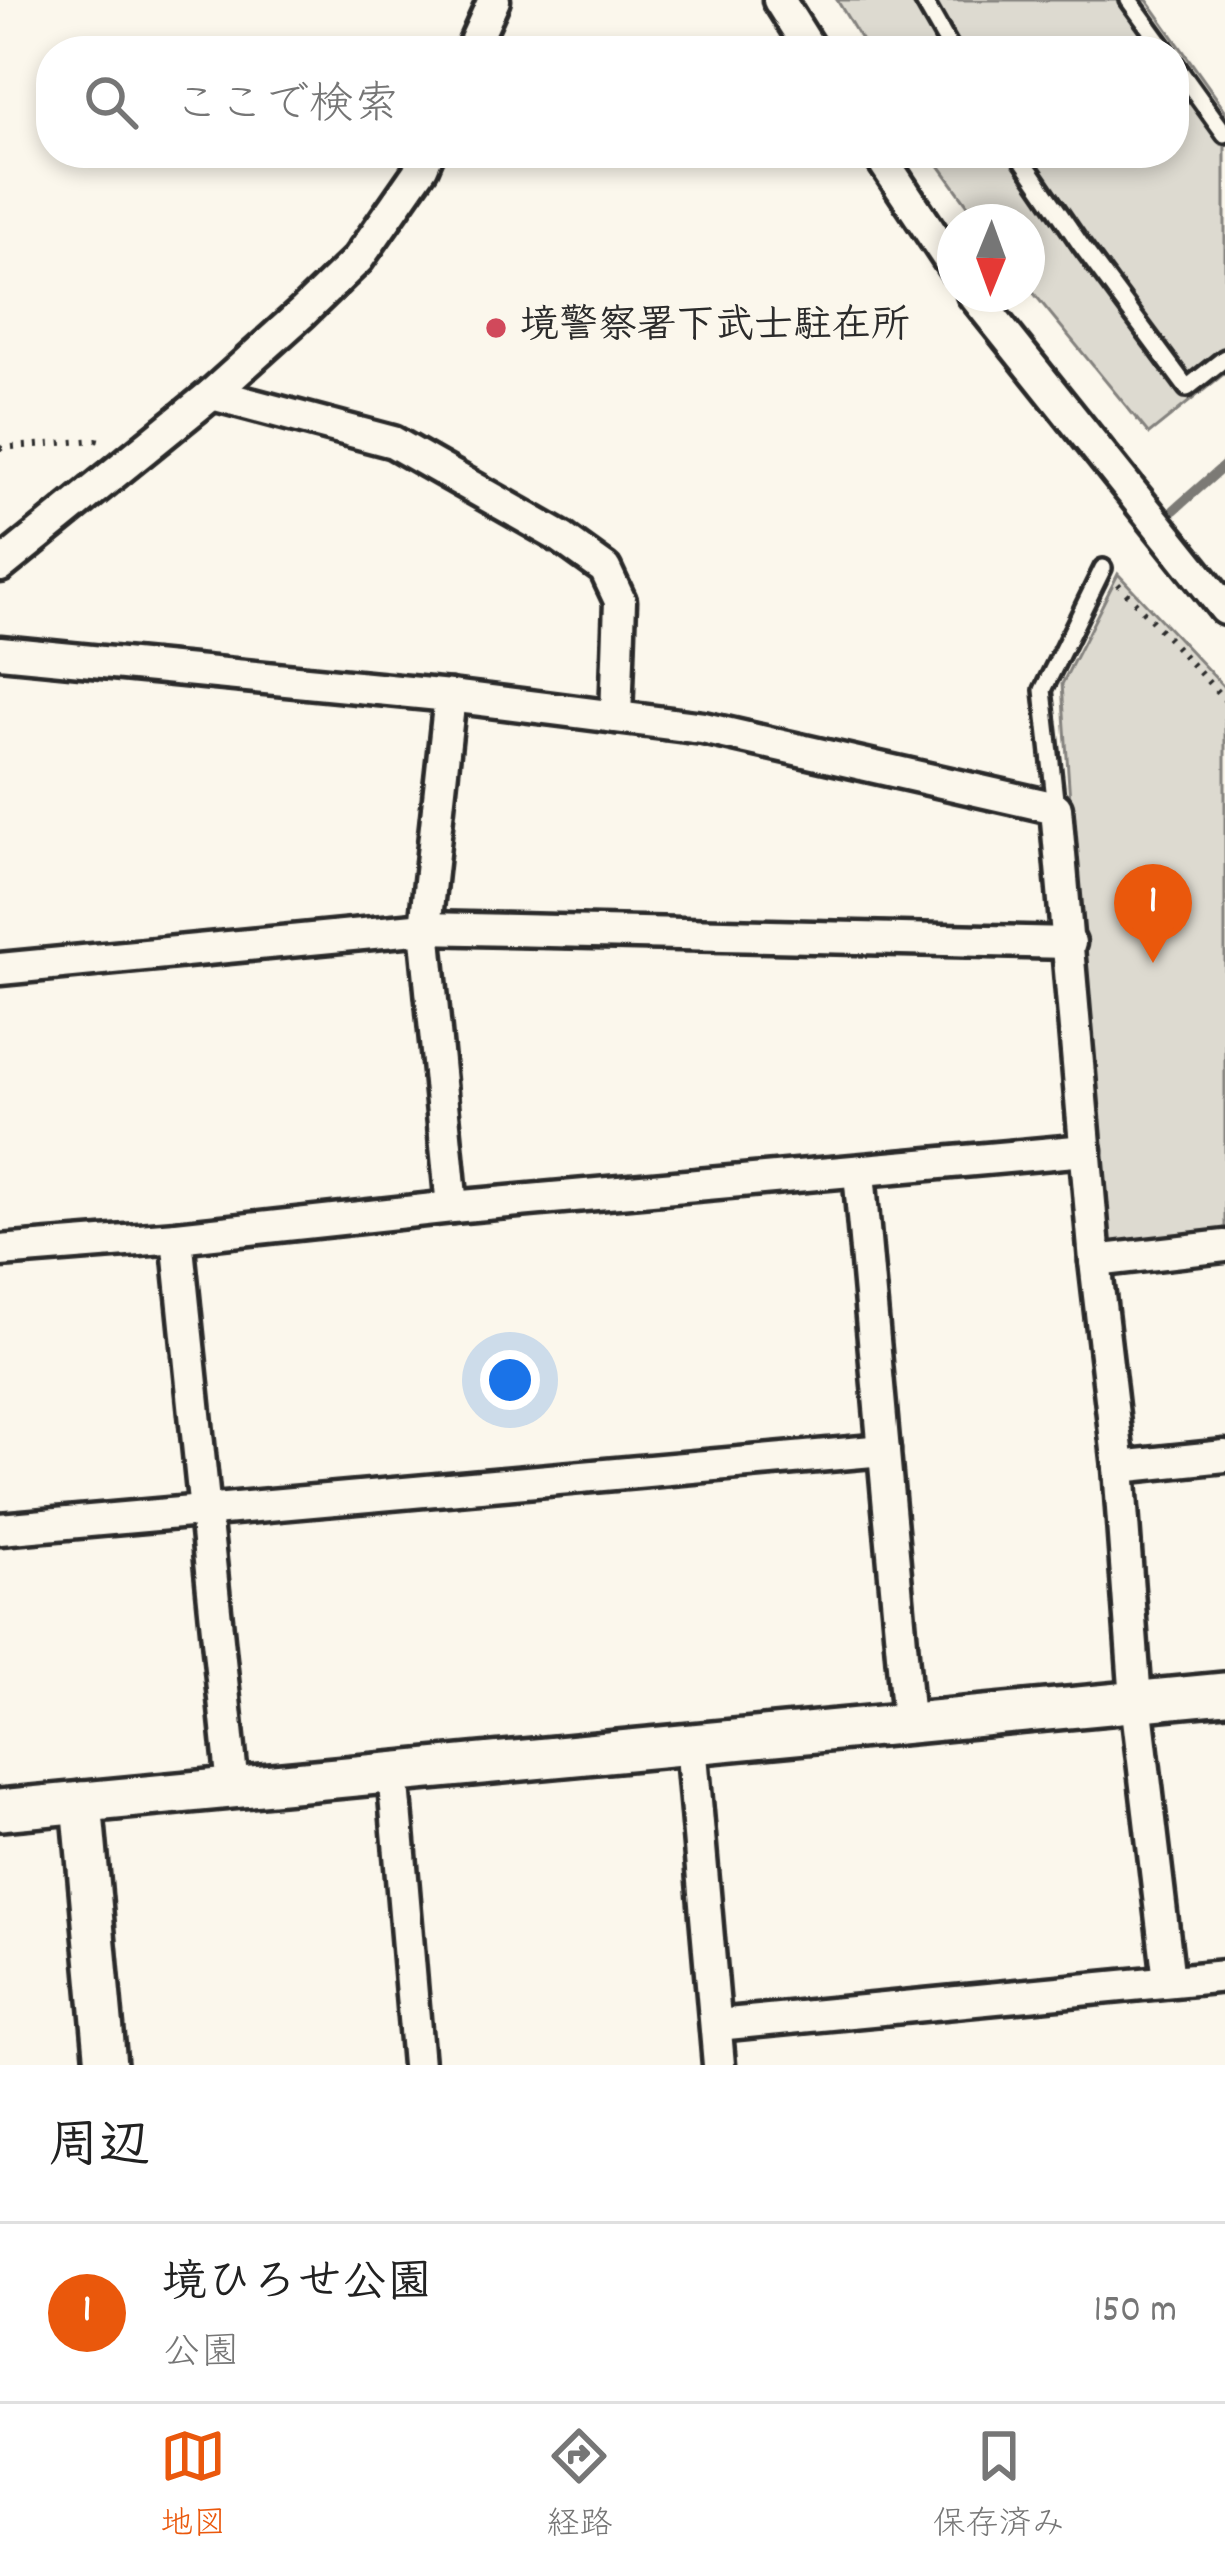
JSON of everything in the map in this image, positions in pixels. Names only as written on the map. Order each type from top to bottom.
[{"type":"street","points":[[478,36],[494,0]]},
{"type":"street","points":[[779,0],[802,36]]},
{"type":"street","points":[[0,566],[212,394],[358,259],[419,168]]},
{"type":"street","points":[[888,168],[937,241]]},
{"type":"street","points":[[987,312],[1225,609]]},
{"type":"street","points":[[212,394],[393,442],[562,538],[605,568],[620,601],[616,718]]},
{"type":"street","points":[[0,652],[450,696],[703,728],[1057,808],[1095,1261],[1119,1467],[1136,1701],[1168,1981]]},
{"type":"street","points":[[450,696],[425,928],[452,1207]]},
{"type":"street","points":[[0,969],[425,928],[1070,943]]},
{"type":"street","points":[[0,1251],[1086,1150]]},
{"type":"street","points":[[859,1172],[908,1721]]},
{"type":"street","points":[[177,1237],[232,1787]]},
{"type":"street","points":[[1095,1261],[1225,1246]]},
{"type":"street","points":[[0,1529],[884,1450]]},
{"type":"street","points":[[1119,1467],[1225,1456]]},
{"type":"street","points":[[0,1810],[1225,1693]]},
{"type":"street","points":[[691,1743],[719,2065]]},
{"type":"street","points":[[393,1772],[418,2065]]},
{"type":"street","points":[[82,1802],[106,2065]]},
{"type":"street","points":[[717,2025],[1225,1976]]},
{"type":"lane","points":[[923,0],[943,36]]},
{"type":"lane","points":[[1129,0],[1155,36]]},
{"type":"lane","points":[[1189,84],[1225,134]]},
{"type":"lane","points":[[1028,168],[1187,388],[1225,358]]},
{"type":"lane","points":[[1057,808],[1043,689],[1103,568]]},
{"type":"path","points":[[0,448],[96,440],[141,452]]},
{"type":"path","points":[[1103,568],[1225,700]]},
{"type":"shaded area","points":[[837,0],[1147,0],[1173,36],[859,36]]},
{"type":"shaded area","points":[[1189,59],[1225,110],[1225,373],[1149,434],[1045,307],[1045,204],[967,204],[941,168],[1189,168]]},
{"type":"shaded area","points":[[1118,574],[1225,688],[1225,1238],[1101,1252],[1062,684]]},
{"type":"waterway","points":[[1174,510],[1225,465]]},
{"type":"place","name":"境警察署下武士駐在所","points":[[496,328]]},
{"type":"place","name":"境ひろせ公園","points":[[1153,963]]}]
